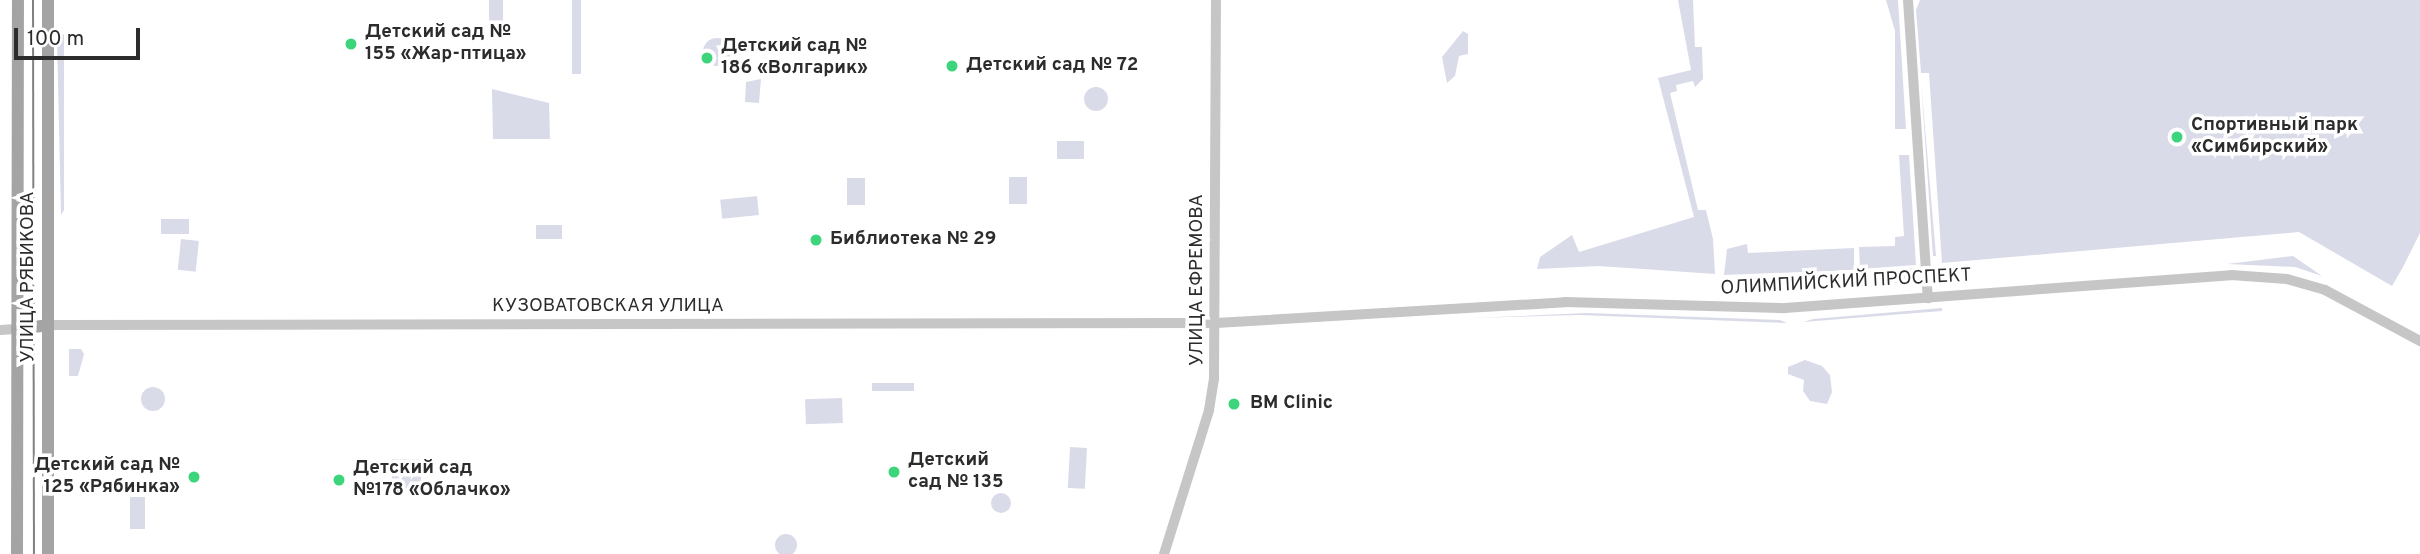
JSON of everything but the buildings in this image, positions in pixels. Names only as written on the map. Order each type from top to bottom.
[{"type":"main road","name":"УЛИЦА РЯБИКОВА","points":[[17,554],[18,0]]},
{"type":"main road","name":"УЛИЦА РЯБИКОВА","points":[[48,0],[48,554]]},
{"type":"main road","name":"КУЗОВАТОВСКАЯ УЛИЦА","points":[[17,329],[48,325]]},
{"type":"street","name":"УЛИЦА ЕФРЕМОВА","points":[[1164,554],[1209,410],[1216,323],[1216,0]]},
{"type":"street","points":[[1909,1],[1928,298]]},
{"type":"street","name":"ОЛИМПИЙСКИЙ ПРОСПЕКТ","points":[[1216,323],[1528,303],[1751,309],[2253,275],[2325,290],[2420,341]]},
{"type":"street","name":"КУЗОВАТОВСКАЯ УЛИЦА","points":[[48,325],[1216,323]]},
{"type":"street","name":"КУЗОВАТОВСКАЯ УЛИЦА","points":[[0,330],[17,329]]},
{"type":"shaded area","points":[[489,0],[503,0],[503,40],[489,40]]},
{"type":"shaded area","points":[[572,0],[581,0],[581,74],[572,74]]},
{"type":"shaded area","points":[[1678,0],[1693,0],[1695,47],[1702,47],[1703,79],[1695,87],[1693,81],[1676,85],[1677,91],[1670,93],[1698,210],[1706,210],[1713,239],[1715,274],[1599,266],[1537,269],[1540,257],[1572,235],[1579,252],[1694,217],[1658,78],[1691,70]]},
{"type":"shaded area","points":[[1886,0],[1898,0],[1906,129],[1895,129],[1895,31]]},
{"type":"shaded area","name":"Спортивный парк «Симбирский»","points":[[1920,0],[2420,0],[2420,233],[2392,286],[2299,232],[1942,263],[1929,73],[1921,73],[1916,10]]},
{"type":"shaded area","points":[[1463,31],[1468,34],[1468,54],[1459,56],[1455,76],[1447,83],[1442,57]]},
{"type":"shaded area","points":[[64,34],[64,210],[61,215],[57,38]]},
{"type":"shaded area","points":[[717,38],[727,42],[731,52],[727,62],[717,66],[707,62],[703,52],[707,42]]},
{"type":"shaded area","points":[[761,79],[759,103],[745,102],[746,82]]},
{"type":"shaded area","points":[[1921,81],[1936,256],[1933,256]]},
{"type":"shaded area","points":[[1096,87],[1104,91],[1108,99],[1104,107],[1096,111],[1088,107],[1084,99],[1088,91]]},
{"type":"shaded area","points":[[492,89],[549,103],[550,139],[493,139]]},
{"type":"shaded area","points":[[1057,141],[1084,141],[1084,159],[1057,159]]},
{"type":"shaded area","points":[[1899,155],[1909,155],[1916,265],[1860,269],[1859,247],[1895,246],[1895,237],[1904,236]]},
{"type":"shaded area","points":[[1009,177],[1027,177],[1027,204],[1009,204]]},
{"type":"shaded area","points":[[847,178],[865,178],[865,205],[847,205]]},
{"type":"shaded area","points":[[757,196],[759,215],[722,219],[720,200]]},
{"type":"shaded area","points":[[161,219],[189,219],[189,234],[161,234]]},
{"type":"shaded area","points":[[536,225],[562,225],[562,239],[536,239]]},
{"type":"shaded area","points":[[181,239],[199,241],[196,272],[178,270]]},
{"type":"shaded area","points":[[1747,244],[1748,253],[1854,248],[1854,270],[1724,275],[1727,249]]},
{"type":"shaded area","points":[[2293,256],[2322,276],[2295,267],[2227,264]]},
{"type":"shaded area","points":[[1917,268],[1915,284],[1894,283],[1893,270]]},
{"type":"shaded area","points":[[1942,308],[1942,311],[1803,322],[1813,319]]},
{"type":"shaded area","points":[[1587,313],[1780,320],[1787,323],[1579,315],[1475,318]]},
{"type":"shaded area","points":[[69,349],[81,349],[84,354],[78,376],[69,376]]},
{"type":"shaded area","points":[[1805,360],[1822,366],[1830,375],[1832,392],[1827,404],[1810,401],[1803,391],[1804,380],[1788,374],[1788,367]]},
{"type":"shaded area","points":[[872,383],[914,383],[914,391],[872,391]]},
{"type":"shaded area","points":[[153,387],[162,390],[165,399],[162,408],[153,411],[144,408],[141,399],[144,390]]},
{"type":"shaded area","points":[[842,398],[843,423],[806,424],[805,399]]},
{"type":"shaded area","points":[[1070,447],[1087,448],[1085,489],[1068,488]]},
{"type":"shaded area","points":[[392,459],[421,459],[421,492],[392,492]]},
{"type":"shaded area","points":[[997,493],[1005,493],[1011,503],[1005,513],[997,513],[991,507],[991,499]]},
{"type":"shaded area","points":[[130,497],[145,497],[145,529],[130,529]]},
{"type":"shaded area","points":[[786,534],[794,537],[797,545],[794,553],[786,556],[778,553],[775,545],[778,537]]},
{"type":"tram line","points":[[33,0],[34,554]]},
{"type":"place","name":"Детский сад № 155 «Жар-птица»","points":[[351,44]]},
{"type":"place","name":"Детский сад № 186 «Волгарик»","points":[[707,58]]},
{"type":"place","name":"Детский сад № 72","points":[[952,66]]},
{"type":"place","name":"Спортивный парк «Симбирский»","points":[[2177,137]]},
{"type":"place","name":"Библиотека № 29","points":[[816,240]]},
{"type":"place","name":"BM Clinic","points":[[1234,404]]},
{"type":"place","name":"Детский сад № 135","points":[[894,472]]},
{"type":"place","name":"Детский сад № 125 «Рябинка»","points":[[194,477]]},
{"type":"place","name":"Детский сад №178 «Облачко»","points":[[339,480]]}]
